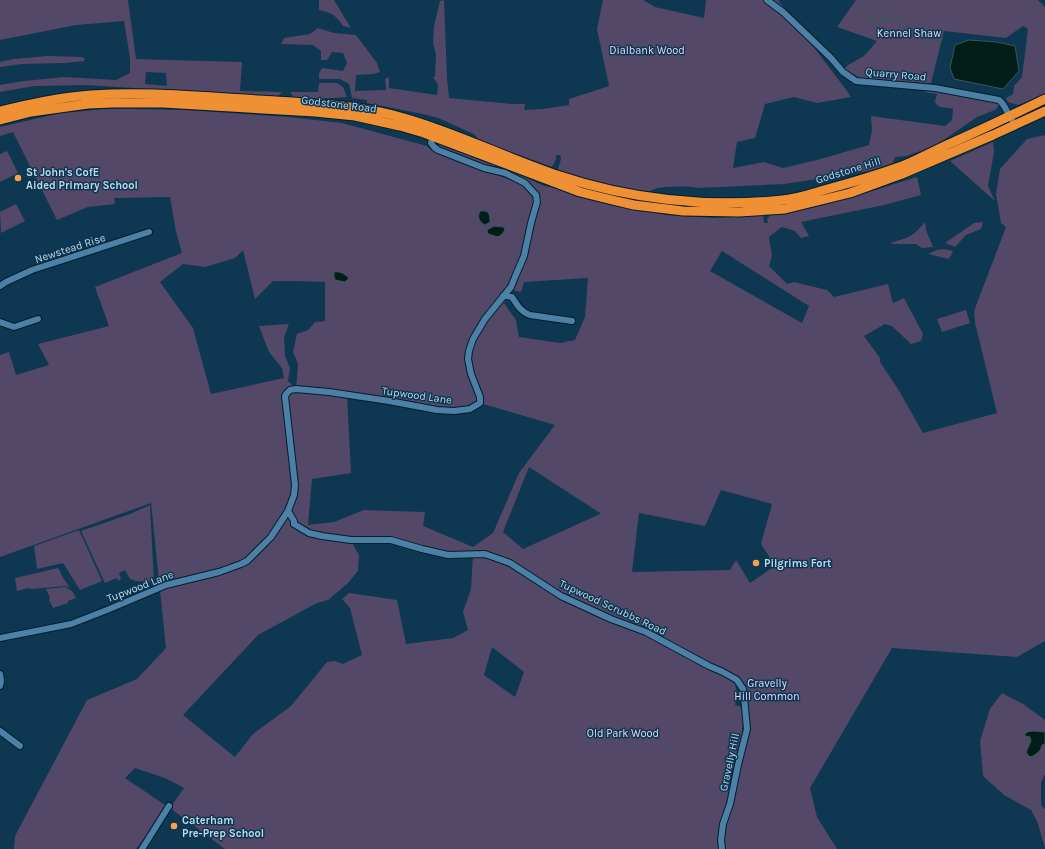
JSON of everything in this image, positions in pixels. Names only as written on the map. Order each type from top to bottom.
[{"type":"highway","name":"Godstone Road","points":[[0,111],[29,104],[88,95],[124,94],[322,104],[347,107],[401,117],[456,136],[557,175],[619,193],[644,196]]},
{"type":"highway","name":"Godstone Hill","points":[[644,196],[664,200],[698,202],[741,203],[785,200],[850,183],[902,165],[1045,100]]},
{"type":"highway","name":"Godstone Road","points":[[0,120],[31,112],[88,104],[114,103],[163,103],[315,112],[355,116],[400,126],[432,136],[580,192],[663,209]]},
{"type":"highway","name":"Godstone Hill","points":[[663,209],[683,211],[739,212],[785,210],[850,193],[909,171],[1045,111]]},
{"type":"street","name":"Quarry Road","points":[[767,0],[783,12],[806,34],[831,58],[842,72],[856,81],[934,88],[1000,100],[1012,121],[1016,125]]},
{"type":"street","name":"Tupwood Lane","points":[[0,638],[70,624],[166,585],[220,572],[247,561],[271,537],[281,523],[288,511],[294,495],[296,486],[286,400],[287,393],[290,390],[323,391],[437,410],[454,411],[470,409],[480,403],[480,397],[471,374],[468,359],[469,351],[473,339],[485,318],[511,287],[524,256],[537,202],[536,195],[525,183],[505,174],[484,168],[438,150],[431,143],[432,136]]},
{"type":"street","name":"Newstead Rise","points":[[0,286],[32,270],[149,232]]},
{"type":"street","points":[[503,296],[512,297],[524,313],[530,316],[572,321]]},
{"type":"street","points":[[0,322],[14,327],[38,319]]},
{"type":"street","points":[[281,523],[294,524],[294,521],[288,511]]},
{"type":"street","name":"Tupwood Scrubbs Road","points":[[294,524],[309,533],[322,536],[351,540],[391,540],[448,555],[486,554],[510,563],[561,596],[610,619],[646,632],[738,680]]},
{"type":"street","points":[[0,674],[0,686]]},
{"type":"street","name":"Gravelly Hill","points":[[722,849],[721,840],[723,824],[730,804],[747,728],[744,696],[738,680]]},
{"type":"street","points":[[0,731],[20,746]]},
{"type":"street","points":[[142,849],[170,806]]},
{"type":"green space","points":[[0,0],[128,0],[136,59],[242,62],[240,91],[282,92],[277,97],[87,85],[34,86],[0,92],[0,85],[24,81],[64,77],[116,80],[130,73],[130,58],[124,21],[76,25],[0,40]],"holes":[[[146,72],[166,73],[167,86],[145,84]]]},
{"type":"green space","points":[[319,0],[334,0],[351,28],[343,26],[333,15],[319,10]]},
{"type":"green space","name":"Dialbank Wood","points":[[444,0],[449,98],[525,104],[524,110],[569,105],[569,99],[609,86],[597,29],[603,0],[643,0],[655,7],[704,18],[706,0],[778,0],[851,97],[817,103],[794,97],[765,104],[755,138],[737,142],[733,168],[764,162],[783,168],[869,145],[872,131],[871,116],[945,126],[952,120],[953,109],[937,105],[935,102],[937,94],[923,92],[935,90],[999,101],[999,105],[995,110],[977,117],[935,146],[906,156],[895,157],[893,163],[869,171],[784,184],[698,188],[670,187],[639,193],[557,172],[561,159],[560,155],[556,155],[556,159],[552,167],[479,140],[474,134],[438,118],[367,103],[367,100],[352,98],[349,84],[340,79],[319,79],[319,73],[322,68],[343,71],[347,63],[343,53],[332,52],[327,60],[321,60],[321,51],[313,45],[281,44],[284,38],[310,34],[318,28],[334,33],[356,35],[377,63],[380,72],[356,75],[355,91],[386,90],[385,79],[389,77],[389,88],[437,95],[438,85],[433,77],[435,77],[436,54],[433,43],[434,26],[440,1]]},
{"type":"green space","name":"Kennel Shaw","points":[[856,0],[1038,0],[1045,7],[1045,94],[1018,105],[1008,102],[1006,98],[1013,94],[1014,86],[1022,77],[1028,29],[1023,26],[1006,38],[944,31],[931,83],[922,85],[860,78],[844,69],[864,56],[877,41],[837,27]]},
{"type":"green space","points":[[48,56],[82,57],[85,59],[84,61],[65,63],[22,64],[0,67],[0,62],[13,59]]},
{"type":"green space","points":[[319,83],[337,83],[343,87],[347,97],[295,99],[290,92],[318,92]]},
{"type":"green space","points":[[106,109],[186,110],[288,117],[342,123],[427,146],[431,150],[479,169],[523,184],[538,196],[535,188],[524,180],[440,148],[439,144],[441,142],[486,159],[544,186],[564,189],[610,203],[666,215],[716,218],[763,215],[764,223],[768,223],[767,219],[772,213],[794,212],[856,196],[917,177],[921,195],[884,205],[801,222],[809,236],[801,238],[795,231],[782,227],[769,237],[772,256],[769,266],[787,284],[794,282],[827,290],[834,297],[888,284],[893,303],[904,298],[923,334],[921,341],[911,344],[892,326],[885,324],[864,336],[880,358],[880,362],[898,389],[923,433],[997,413],[975,323],[974,311],[1006,227],[1001,223],[996,194],[1000,169],[1027,139],[1045,135],[1045,641],[1017,657],[892,648],[810,788],[817,817],[837,849],[225,849],[170,808],[184,788],[165,778],[135,768],[125,778],[168,807],[136,849],[14,849],[15,836],[87,700],[137,679],[166,648],[151,503],[0,557],[0,355],[9,352],[16,375],[49,365],[38,344],[109,326],[95,287],[182,253],[176,232],[170,197],[114,198],[115,204],[88,207],[57,220],[13,132],[0,136],[0,127],[61,113]],"holes":[[[243,250],[255,299],[273,281],[325,282],[325,321],[315,322],[308,330],[297,334],[293,352],[298,364],[296,389],[288,381],[290,368],[285,356],[284,338],[289,324],[259,326],[269,352],[282,368],[284,378],[211,394],[193,328],[160,282],[183,264],[205,267],[235,258]],[[722,251],[809,306],[802,323],[710,271]],[[588,278],[585,317],[575,340],[560,343],[519,337],[516,320],[504,303],[513,290],[521,292],[524,282]],[[347,395],[437,410],[470,409],[480,403],[555,425],[519,473],[493,533],[473,547],[423,526],[425,512],[364,510],[334,522],[308,525],[312,479],[351,473]],[[529,467],[600,513],[523,549],[503,532]],[[721,490],[772,504],[761,544],[775,566],[750,583],[736,560],[730,570],[632,572],[639,513],[705,526]],[[391,540],[448,555],[473,555],[471,589],[463,612],[468,630],[453,638],[406,644],[397,600],[349,593],[342,599],[350,608],[362,655],[343,664],[335,661],[327,662],[291,706],[253,734],[235,757],[183,715],[258,635],[317,603],[328,600],[347,584],[358,571],[359,555],[351,541]],[[492,647],[524,672],[515,697],[484,675]],[[742,681],[748,693],[749,727],[737,785],[730,785],[746,708],[735,705],[737,692],[735,685]]]},
{"type":"green space","points":[[993,142],[994,152],[988,186],[995,201],[950,161]]},
{"type":"green space","points":[[7,151],[18,173],[0,182],[0,154]]},
{"type":"green space","points":[[16,204],[25,221],[1,233],[0,212]]},
{"type":"green space","points":[[925,222],[926,230],[933,247],[922,248],[916,244],[890,243],[910,236]]},
{"type":"green space","points":[[983,222],[981,229],[966,235],[955,247],[945,243],[974,223]]},
{"type":"green space","points":[[944,249],[953,251],[949,259],[928,254],[937,250]]},
{"type":"green space","points":[[966,310],[970,323],[942,332],[937,319]]},
{"type":"green space","points":[[150,505],[154,582],[136,581],[130,579],[125,570],[119,573],[121,579],[118,581],[117,578],[105,583],[81,531],[130,514]]},
{"type":"green space","points":[[79,530],[102,581],[80,590],[63,563],[37,569],[34,546]]},
{"type":"green space","points":[[58,568],[70,588],[66,586],[32,589],[28,588],[17,591],[15,578]]},
{"type":"green space","points":[[65,587],[72,591],[76,598],[68,601],[68,603],[53,608],[46,589]]},
{"type":"green space","points":[[1002,693],[1023,704],[1045,720],[1045,774],[1041,782],[1041,805],[1045,809],[1045,848],[1037,821],[1031,810],[1004,795],[983,776],[980,741],[990,709]]},
{"type":"shaded area","points":[[969,40],[997,42],[1015,46],[1019,71],[1003,89],[954,79],[950,68],[955,45]]},
{"type":"shaded area","points":[[480,211],[485,211],[489,215],[490,222],[485,225],[479,219]]},
{"type":"shaded area","points":[[494,226],[505,228],[502,234],[498,237],[488,234],[487,230]]},
{"type":"shaded area","points":[[334,272],[341,272],[349,278],[345,282],[335,280]]},
{"type":"shaded area","points":[[1033,731],[1045,732],[1045,744],[1042,745],[1038,752],[1030,757],[1026,752],[1031,741],[1030,737],[1025,736],[1025,734]]},
{"type":"waterway","points":[[855,14],[864,11],[871,18],[877,21],[886,21],[889,16],[894,16],[901,20],[911,30],[921,31],[923,35],[933,37],[937,40],[942,40]]},
{"type":"waterway","points":[[1035,12],[1045,11]]},
{"type":"place","name":"St John's CofE Aided Primary School","points":[[18,178]]},
{"type":"place","name":"Pilgrims Fort","points":[[756,563]]},
{"type":"place","name":"Caterham Pre-Prep School","points":[[174,826]]},
{"type":"park label","name":"Gravelly Hill Common","points":[[767,689]]},
{"type":"park label","name":"Old Park Wood","points":[[623,733]]}]
